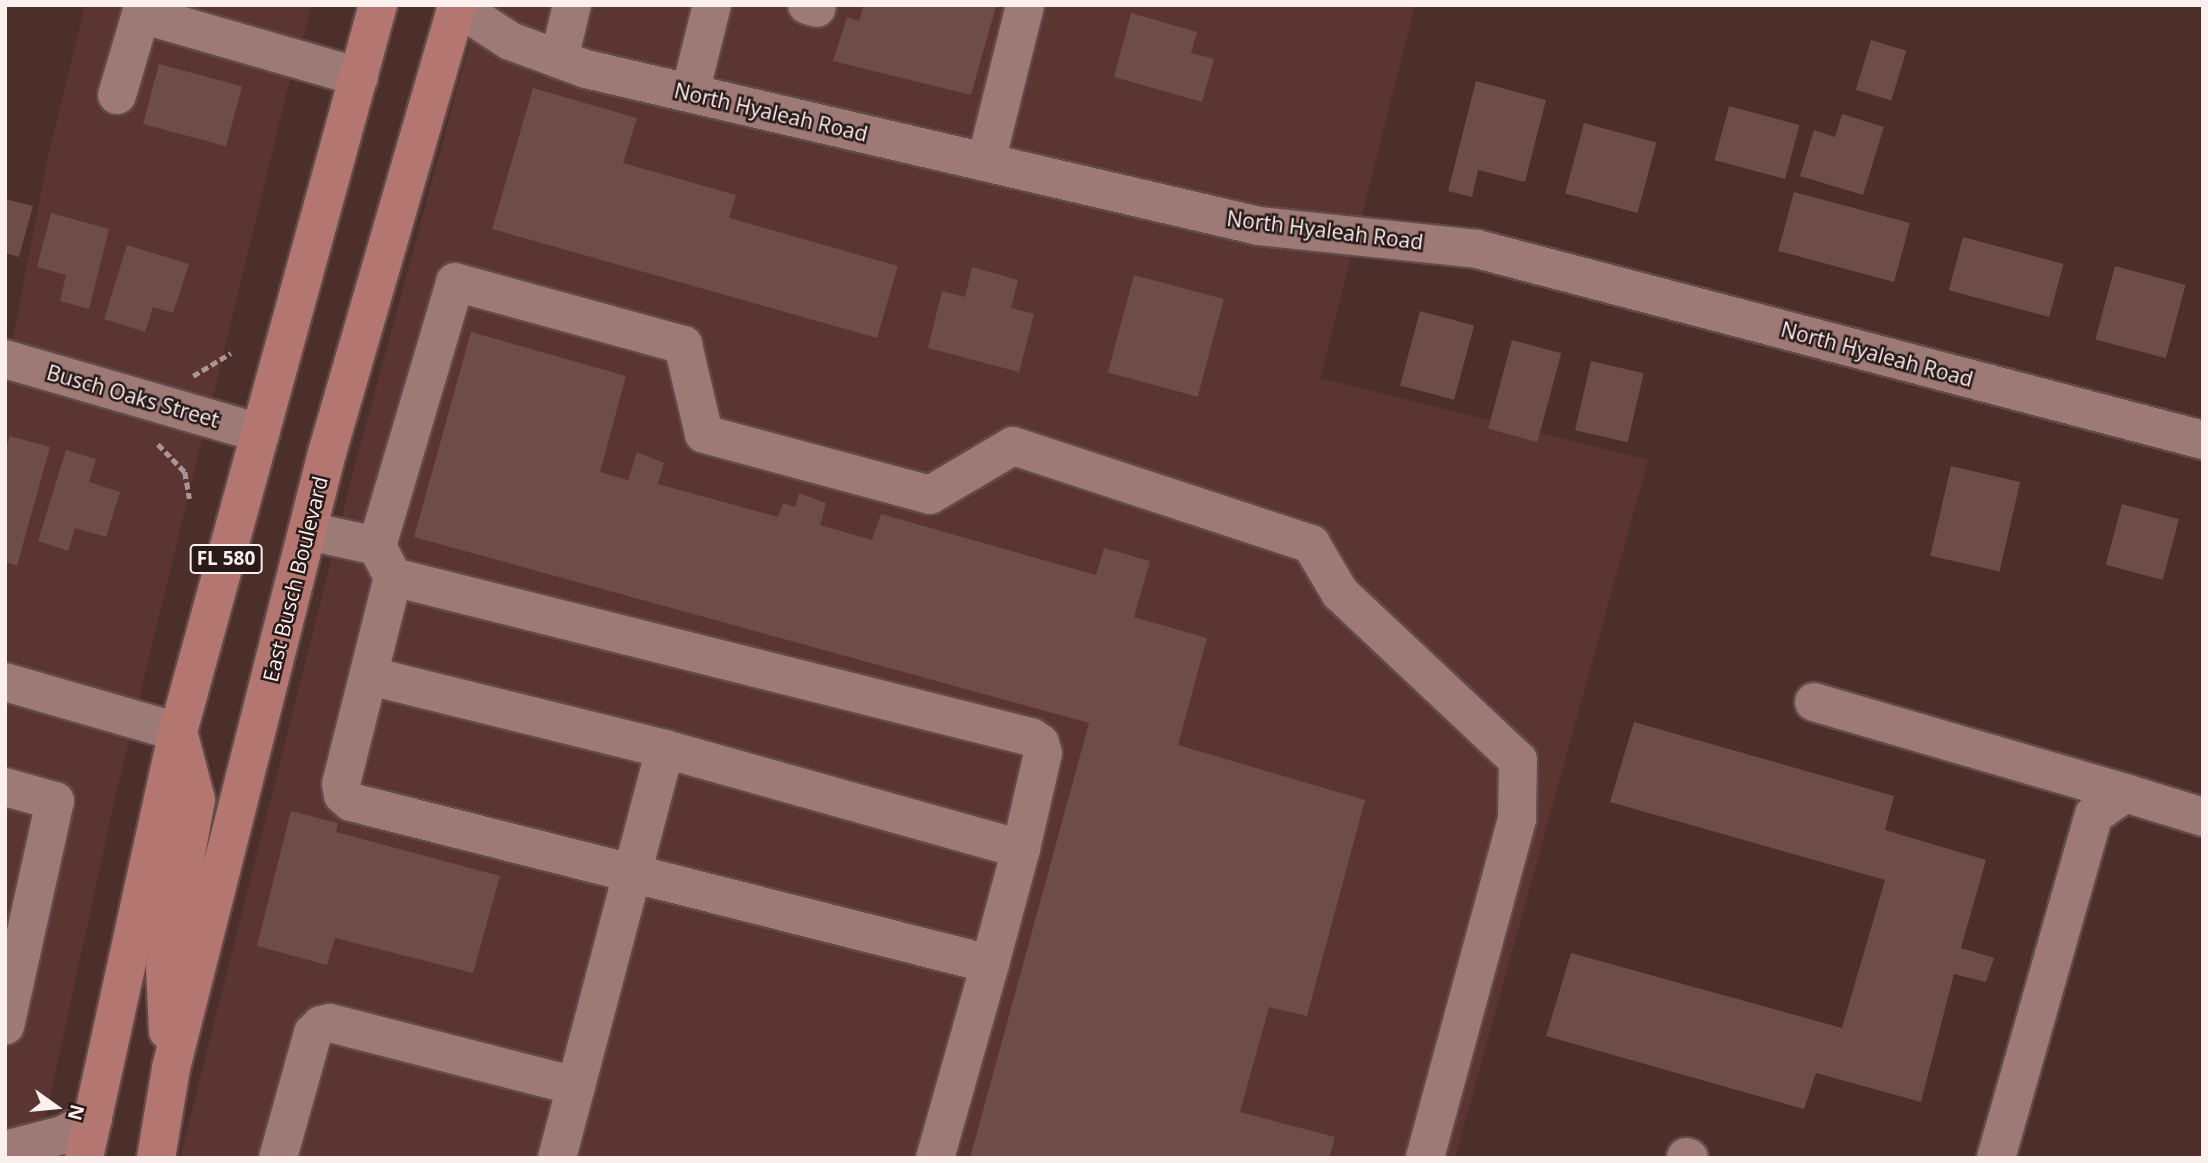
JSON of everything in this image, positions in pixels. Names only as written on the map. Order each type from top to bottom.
[{"type":"main road","name":"FL 580","points":[[84,1158],[178,732],[379,5]]},
{"type":"main road","name":"East Busch Boulevard","points":[[156,1158],[171,1068],[308,531],[456,6]]},
{"type":"main road","points":[[171,1068],[164,967],[196,800],[178,732]]},
{"type":"street","points":[[559,59],[572,5]]},
{"type":"street","points":[[690,93],[712,5]]},
{"type":"street","points":[[986,162],[1025,5]]},
{"type":"street","name":"North Hyaleah Road","points":[[456,6],[510,41],[586,69],[1259,226],[1477,249],[2203,440]]},
{"type":"street","points":[[117,95],[141,13],[359,77]]},
{"type":"street","points":[[990,964],[351,802],[343,795],[341,784],[370,676],[385,562],[456,282],[683,345],[704,434],[930,495],[1013,446],[1311,544],[1340,593],[1518,760],[1517,819],[1425,1158]]},
{"type":"street","name":"Busch Oaks Street","points":[[5,359],[260,433]]},
{"type":"street","points":[[308,531],[385,562],[1031,737],[1040,743],[1043,753],[1021,849],[935,1158]]},
{"type":"street","points":[[370,676],[665,749],[1021,849]]},
{"type":"street","points":[[5,682],[178,732]]},
{"type":"street","points":[[1815,702],[2203,817]]},
{"type":"street","points":[[556,1158],[634,874],[665,749]]},
{"type":"street","points":[[5,787],[55,801],[5,1026]]},
{"type":"street","points":[[1996,1158],[2094,815],[2125,793]]},
{"type":"street","points":[[278,1158],[313,1033],[321,1025],[330,1023],[576,1086]]},
{"type":"street","points":[[5,1150],[63,1135],[93,1119]]},
{"type":"path","points":[[153,442],[163,446],[184,472],[190,499]]},
{"type":"shaded area","points":[[85,5],[312,5],[286,95],[212,401],[12,342],[49,152]]},
{"type":"shaded area","points":[[486,5],[1415,5],[1361,219],[1262,209],[591,52],[518,24]]},
{"type":"shaded area","points":[[471,38],[1352,254],[1320,378],[1648,460],[1455,1158],[180,1158],[356,461]]},
{"type":"shaded area","points":[[5,377],[203,435],[114,802],[37,1158],[5,1158]]},
{"type":"building","points":[[864,5],[996,6],[971,95],[833,61],[847,17],[859,21]]},
{"type":"building","points":[[1131,13],[1197,32],[1191,53],[1214,59],[1202,102],[1114,77]]},
{"type":"building","points":[[1871,40],[1906,51],[1891,101],[1856,90]]},
{"type":"building","points":[[159,64],[242,86],[226,146],[143,124]]},
{"type":"building","points":[[1476,81],[1546,100],[1525,182],[1478,170],[1472,197],[1448,191]]},
{"type":"building","points":[[533,88],[637,118],[623,163],[736,195],[729,218],[898,266],[877,338],[492,229]]},
{"type":"building","points":[[1729,106],[1800,125],[1785,179],[1715,160]]},
{"type":"building","points":[[1842,114],[1884,127],[1863,195],[1800,176],[1814,130],[1835,137]]},
{"type":"building","points":[[1584,123],[1656,142],[1638,213],[1565,194]]},
{"type":"building","points":[[1794,192],[1910,223],[1894,282],[1778,251]]},
{"type":"building","points":[[5,199],[33,206],[19,257],[5,253]]},
{"type":"building","points":[[51,213],[109,229],[89,309],[60,301],[66,275],[37,267]]},
{"type":"building","points":[[1963,237],[2063,264],[2049,317],[1949,290]]},
{"type":"building","points":[[127,245],[189,264],[173,313],[153,307],[145,332],[104,319]]},
{"type":"building","points":[[2115,266],[2186,285],[2166,358],[2095,339]]},
{"type":"building","points":[[972,267],[1018,280],[1011,308],[1034,314],[1019,372],[928,348],[942,291],[965,297]]},
{"type":"building","points":[[1134,275],[1224,299],[1198,397],[1108,373]]},
{"type":"building","points":[[1420,311],[1474,325],[1454,400],[1400,385]]},
{"type":"building","points":[[471,332],[626,376],[600,472],[628,480],[637,452],[664,463],[658,484],[778,517],[783,503],[795,507],[799,493],[826,503],[820,525],[872,540],[881,514],[1096,575],[1104,548],[1150,561],[1134,617],[1207,638],[1178,745],[1365,800],[1307,1016],[1269,1007],[1240,1112],[1335,1137],[1329,1158],[970,1158],[1089,723],[414,537]]},
{"type":"building","points":[[1512,340],[1561,353],[1537,442],[1488,429]]},
{"type":"building","points":[[1591,361],[1644,373],[1628,442],[1575,430]]},
{"type":"building","points":[[10,436],[50,447],[17,566],[5,562],[5,450]]},
{"type":"building","points":[[66,450],[96,459],[89,482],[120,492],[106,537],[75,528],[68,551],[38,541]]},
{"type":"building","points":[[1951,466],[2020,482],[1999,572],[1930,556]]},
{"type":"building","points":[[2122,504],[2179,519],[2163,580],[2106,565]]},
{"type":"building","points":[[1634,722],[1894,796],[1885,830],[1986,860],[1961,948],[1994,958],[1986,982],[1954,974],[1921,1102],[1816,1073],[1804,1109],[1546,1036],[1571,953],[1842,1028],[1885,880],[1610,802]]},
{"type":"building","points":[[291,811],[338,823],[336,832],[500,876],[473,973],[335,938],[327,965],[257,946]]}]
